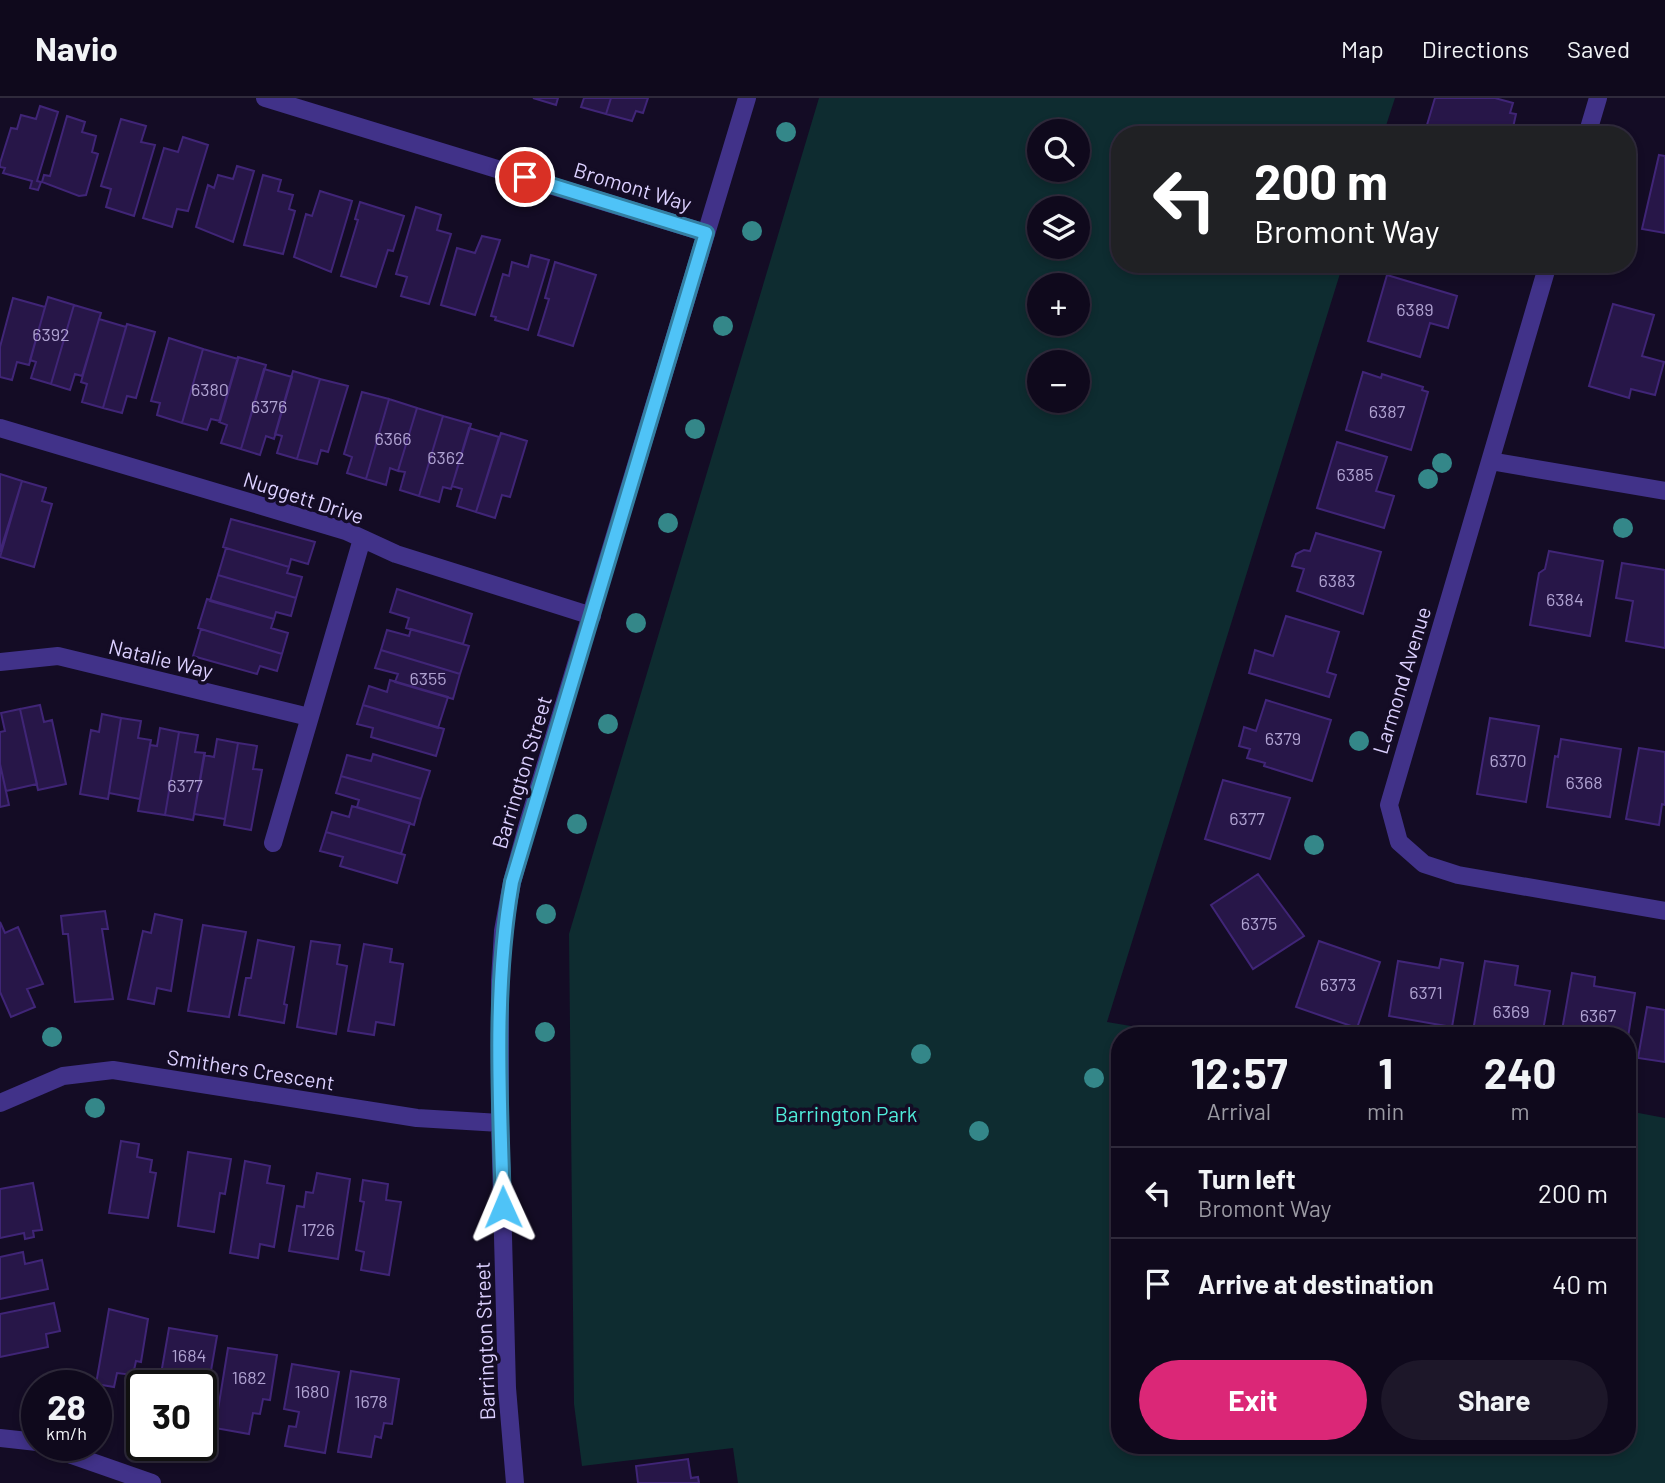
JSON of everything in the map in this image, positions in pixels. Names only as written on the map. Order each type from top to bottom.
[{"type":"street","name":"Bromont Way","points":[[265,98],[706,233]]},
{"type":"street","name":"Barrington Street","points":[[515,1483],[507,1388],[500,1123],[500,980],[503,931],[512,882],[747,98]]},
{"type":"street","points":[[1590,126],[1598,98]]},
{"type":"street","name":"Larmond Avenue","points":[[1545,273],[1389,805],[1399,842],[1424,864],[1458,875],[1665,911]]},
{"type":"street","name":"Nuggett Drive","points":[[0,428],[346,531],[396,554],[592,616]]},
{"type":"street","points":[[1490,461],[1665,491]]},
{"type":"street","points":[[273,843],[362,539]]},
{"type":"street","name":"Natalie Way","points":[[0,662],[58,656],[309,717]]},
{"type":"street","name":"Smithers Crescent","points":[[0,1102],[63,1076],[113,1070],[417,1118],[500,1123]]},
{"type":"street","points":[[0,1438],[21,1440]]},
{"type":"street","points":[[89,1461],[152,1483]]},
{"type":"green space","name":"Barrington Park","points":[[819,98],[1395,98],[1386,126],[1111,126],[1111,273],[1340,273],[1107,1022],[1137,1027],[1111,1027],[1111,1454],[1636,1454],[1636,1113],[1665,1118],[1665,1483],[738,1483],[733,1448],[582,1466],[574,1404],[569,934]]},
{"type":"building","points":[[533,98],[558,98],[556,105]]},
{"type":"building","points":[[584,98],[611,98],[606,114],[581,107]]},
{"type":"building","points":[[611,98],[648,98],[643,113],[636,111],[632,121],[606,114]]},
{"type":"building","points":[[1435,98],[1495,98],[1513,103],[1510,113],[1516,114],[1513,126],[1427,126]]},
{"type":"building","points":[[40,106],[58,112],[37,181],[41,182],[38,190],[30,188],[32,181],[3,173],[5,168],[0,167],[0,163],[11,128],[17,129],[21,115],[36,119]]},
{"type":"building","points":[[67,116],[85,122],[82,132],[96,136],[92,152],[98,154],[86,195],[79,196],[42,182],[44,175],[50,176]]},
{"type":"building","points":[[121,119],[146,126],[141,142],[155,145],[134,216],[106,207],[111,189],[101,186]]},
{"type":"building","points":[[183,137],[208,145],[188,211],[177,209],[172,227],[143,218],[164,148],[178,152]]},
{"type":"building","points":[[1659,155],[1665,156],[1665,233],[1642,229]]},
{"type":"building","points":[[237,166],[254,171],[233,242],[196,227],[208,185],[214,188],[218,175],[233,179]]},
{"type":"building","points":[[263,175],[281,180],[278,191],[293,195],[289,209],[295,211],[283,254],[244,245]]},
{"type":"building","points":[[320,191],[352,201],[331,272],[294,257],[306,214],[312,216]]},
{"type":"building","points":[[360,202],[404,216],[393,251],[388,250],[376,287],[341,276],[358,220],[355,219]]},
{"type":"building","points":[[416,207],[441,215],[437,230],[451,234],[429,304],[401,296],[407,277],[396,274]]},
{"type":"building","points":[[482,236],[500,240],[475,315],[441,305],[457,248],[475,253]]},
{"type":"building","points":[[531,255],[549,260],[528,330],[495,320],[496,317],[491,316],[503,274],[509,276],[512,262],[528,267]]},
{"type":"building","points":[[555,262],[596,275],[573,346],[538,335],[549,299],[545,298]]},
{"type":"building","points":[[1387,275],[1457,296],[1448,328],[1430,323],[1420,357],[1368,341]]},
{"type":"building","points":[[48,297],[74,305],[51,384],[31,378],[36,362],[30,360]]},
{"type":"building","points":[[13,298],[45,307],[29,365],[17,362],[12,380],[0,377],[0,347]]},
{"type":"building","points":[[1613,304],[1654,315],[1642,356],[1664,362],[1655,395],[1631,389],[1629,398],[1589,386]]},
{"type":"building","points":[[74,305],[101,313],[82,376],[75,374],[70,390],[51,384]]},
{"type":"building","points":[[99,319],[126,327],[103,408],[82,402],[87,384],[81,382]]},
{"type":"building","points":[[127,324],[155,332],[136,398],[127,396],[122,413],[103,408]]},
{"type":"building","points":[[169,338],[203,349],[182,423],[157,415],[160,403],[151,401]]},
{"type":"building","points":[[203,349],[238,359],[220,421],[211,419],[207,430],[182,423]]},
{"type":"building","points":[[238,357],[266,365],[241,449],[221,443],[227,425],[219,422]]},
{"type":"building","points":[[264,369],[292,377],[274,439],[266,436],[260,455],[241,449]]},
{"type":"building","points":[[293,371],[320,379],[297,459],[277,453],[282,436],[275,434]]},
{"type":"building","points":[[1363,372],[1381,378],[1382,374],[1423,387],[1422,390],[1428,392],[1411,450],[1346,430]]},
{"type":"building","points":[[320,379],[348,386],[328,452],[321,450],[317,464],[297,459]]},
{"type":"building","points":[[362,392],[389,399],[366,479],[347,473],[352,457],[344,454]]},
{"type":"building","points":[[389,399],[417,408],[398,471],[390,468],[386,485],[366,479]]},
{"type":"building","points":[[417,408],[443,416],[419,496],[400,490],[405,472],[398,471]]},
{"type":"building","points":[[443,416],[471,424],[451,489],[443,487],[439,502],[419,496]]},
{"type":"building","points":[[469,428],[499,437],[476,512],[457,506],[462,489],[452,486]]},
{"type":"building","points":[[501,433],[527,441],[510,497],[502,495],[495,518],[476,512]]},
{"type":"building","points":[[1337,442],[1387,457],[1376,491],[1394,496],[1384,528],[1317,508]]},
{"type":"building","points":[[0,474],[22,481],[0,552]]},
{"type":"building","points":[[22,481],[46,488],[42,501],[52,504],[34,567],[0,557]]},
{"type":"building","points":[[231,519],[315,542],[308,564],[291,559],[289,567],[223,547]]},
{"type":"building","points":[[1316,533],[1381,552],[1363,614],[1297,591],[1304,569],[1292,566],[1296,554],[1304,550],[1310,551]]},
{"type":"building","points":[[226,548],[289,567],[287,573],[302,577],[296,598],[218,575]]},
{"type":"building","points":[[1549,551],[1603,561],[1590,636],[1530,625],[1539,573],[1545,569]]},
{"type":"building","points":[[1622,563],[1665,570],[1665,648],[1626,641],[1633,601],[1616,598]]},
{"type":"building","points":[[218,575],[296,598],[291,616],[276,612],[274,619],[210,601]]},
{"type":"building","points":[[397,589],[472,614],[463,644],[406,628],[409,618],[390,612]]},
{"type":"building","points":[[207,599],[274,619],[271,628],[288,633],[282,654],[198,628]]},
{"type":"building","points":[[1286,616],[1339,632],[1327,672],[1336,675],[1329,697],[1249,673],[1255,650],[1273,656]]},
{"type":"building","points":[[201,629],[282,654],[277,671],[260,666],[257,674],[193,656]]},
{"type":"building","points":[[411,629],[469,646],[460,674],[381,650],[387,630],[409,636]]},
{"type":"building","points":[[381,650],[460,674],[453,699],[395,682],[398,674],[375,668]]},
{"type":"building","points":[[390,680],[448,697],[438,728],[363,705],[369,686],[387,692]]},
{"type":"building","points":[[1266,700],[1331,720],[1312,781],[1247,758],[1250,749],[1239,746],[1244,727],[1256,731]]},
{"type":"building","points":[[40,705],[44,722],[52,720],[66,784],[38,790],[20,709]]},
{"type":"building","points":[[363,705],[444,729],[436,756],[371,737],[373,728],[357,724]]},
{"type":"building","points":[[20,709],[37,784],[6,791],[0,764],[0,732],[5,731],[1,713]]},
{"type":"building","points":[[102,714],[121,718],[108,799],[80,794],[91,730],[99,732]]},
{"type":"building","points":[[121,718],[141,721],[138,738],[151,740],[140,799],[109,793]]},
{"type":"building","points":[[1490,718],[1539,726],[1526,802],[1477,794]]},
{"type":"building","points":[[160,728],[179,732],[165,815],[138,811],[150,745],[157,746]]},
{"type":"building","points":[[179,732],[198,735],[195,752],[205,753],[193,820],[165,815]]},
{"type":"building","points":[[217,739],[238,743],[225,819],[194,814],[204,755],[214,757]]},
{"type":"building","points":[[1561,739],[1621,749],[1610,817],[1547,807],[1555,756],[1558,757]]},
{"type":"building","points":[[238,743],[257,746],[253,769],[262,770],[251,830],[224,825]]},
{"type":"building","points":[[1639,748],[1665,752],[1665,805],[1662,804],[1659,825],[1626,819]]},
{"type":"building","points":[[373,754],[430,771],[421,799],[341,776],[347,755],[371,761]]},
{"type":"building","points":[[0,764],[9,805],[0,807]]},
{"type":"building","points":[[341,776],[421,799],[414,825],[357,807],[359,800],[336,793]]},
{"type":"building","points":[[1223,780],[1290,798],[1270,859],[1205,839]]},
{"type":"building","points":[[352,806],[410,823],[401,854],[326,832],[332,812],[349,817]]},
{"type":"building","points":[[326,832],[405,855],[397,883],[340,866],[343,857],[320,851]]},
{"type":"building","points":[[1258,874],[1304,936],[1253,969],[1211,905]]},
{"type":"building","points":[[105,911],[108,929],[102,929],[113,999],[75,1002],[68,934],[63,934],[61,916]]},
{"type":"building","points":[[155,914],[182,920],[171,991],[157,988],[154,1004],[128,999],[143,931],[151,933]]},
{"type":"building","points":[[0,922],[5,933],[18,927],[43,984],[27,989],[35,1007],[11,1017],[0,992]]},
{"type":"building","points":[[203,925],[246,932],[229,1017],[188,1011]]},
{"type":"building","points":[[258,940],[294,947],[284,1004],[287,1005],[284,1023],[239,1015],[246,978],[251,978]]},
{"type":"building","points":[[311,941],[340,945],[337,964],[347,966],[336,1034],[297,1027]]},
{"type":"building","points":[[1319,941],[1380,962],[1357,1027],[1296,1007]]},
{"type":"building","points":[[364,944],[392,949],[390,962],[403,964],[394,1025],[376,1022],[374,1035],[348,1031]]},
{"type":"building","points":[[1441,959],[1463,963],[1452,1027],[1389,1016],[1398,961],[1439,968]]},
{"type":"building","points":[[1485,961],[1518,966],[1515,985],[1550,991],[1544,1027],[1474,1027]]},
{"type":"building","points":[[1572,973],[1595,977],[1594,986],[1635,993],[1630,1027],[1563,1027]]},
{"type":"building","points":[[1647,1007],[1665,1010],[1665,1062],[1638,1058]]},
{"type":"building","points":[[121,1141],[139,1144],[137,1157],[152,1160],[150,1172],[156,1173],[148,1218],[109,1213]]},
{"type":"building","points":[[188,1152],[231,1159],[225,1194],[220,1193],[214,1232],[178,1226]]},
{"type":"building","points":[[245,1161],[270,1166],[267,1183],[284,1186],[274,1247],[260,1244],[258,1258],[230,1253]]},
{"type":"building","points":[[317,1173],[350,1179],[338,1259],[289,1251],[297,1206],[304,1207],[306,1192],[313,1193]]},
{"type":"building","points":[[363,1180],[388,1184],[386,1200],[401,1202],[389,1275],[361,1270],[364,1252],[356,1250],[364,1202],[360,1201]]},
{"type":"building","points":[[33,1183],[42,1230],[33,1231],[34,1237],[25,1239],[24,1233],[0,1238],[0,1189]]},
{"type":"building","points":[[23,1252],[25,1264],[42,1260],[48,1289],[0,1299],[0,1257]]},
{"type":"building","points":[[54,1303],[60,1331],[46,1334],[48,1347],[0,1357],[0,1314]]},
{"type":"building","points":[[109,1309],[148,1319],[141,1362],[136,1361],[134,1370],[126,1370],[126,1374],[117,1373],[114,1387],[112,1370],[98,1370]]},
{"type":"building","points":[[169,1328],[217,1336],[211,1370],[162,1370]]},
{"type":"building","points":[[228,1348],[277,1355],[270,1400],[263,1399],[260,1414],[253,1413],[249,1434],[217,1428]]},
{"type":"building","points":[[292,1364],[339,1372],[325,1453],[285,1446],[289,1426],[296,1427],[299,1412],[284,1409]]},
{"type":"building","points":[[351,1371],[399,1379],[392,1424],[384,1423],[381,1438],[375,1436],[371,1457],[338,1452]]},
{"type":"building","points":[[688,1459],[691,1478],[698,1477],[699,1483],[638,1483],[636,1466]]},
{"type":"route","points":[[503,1207],[500,980],[503,931],[512,882],[706,233],[525,177]]}]
